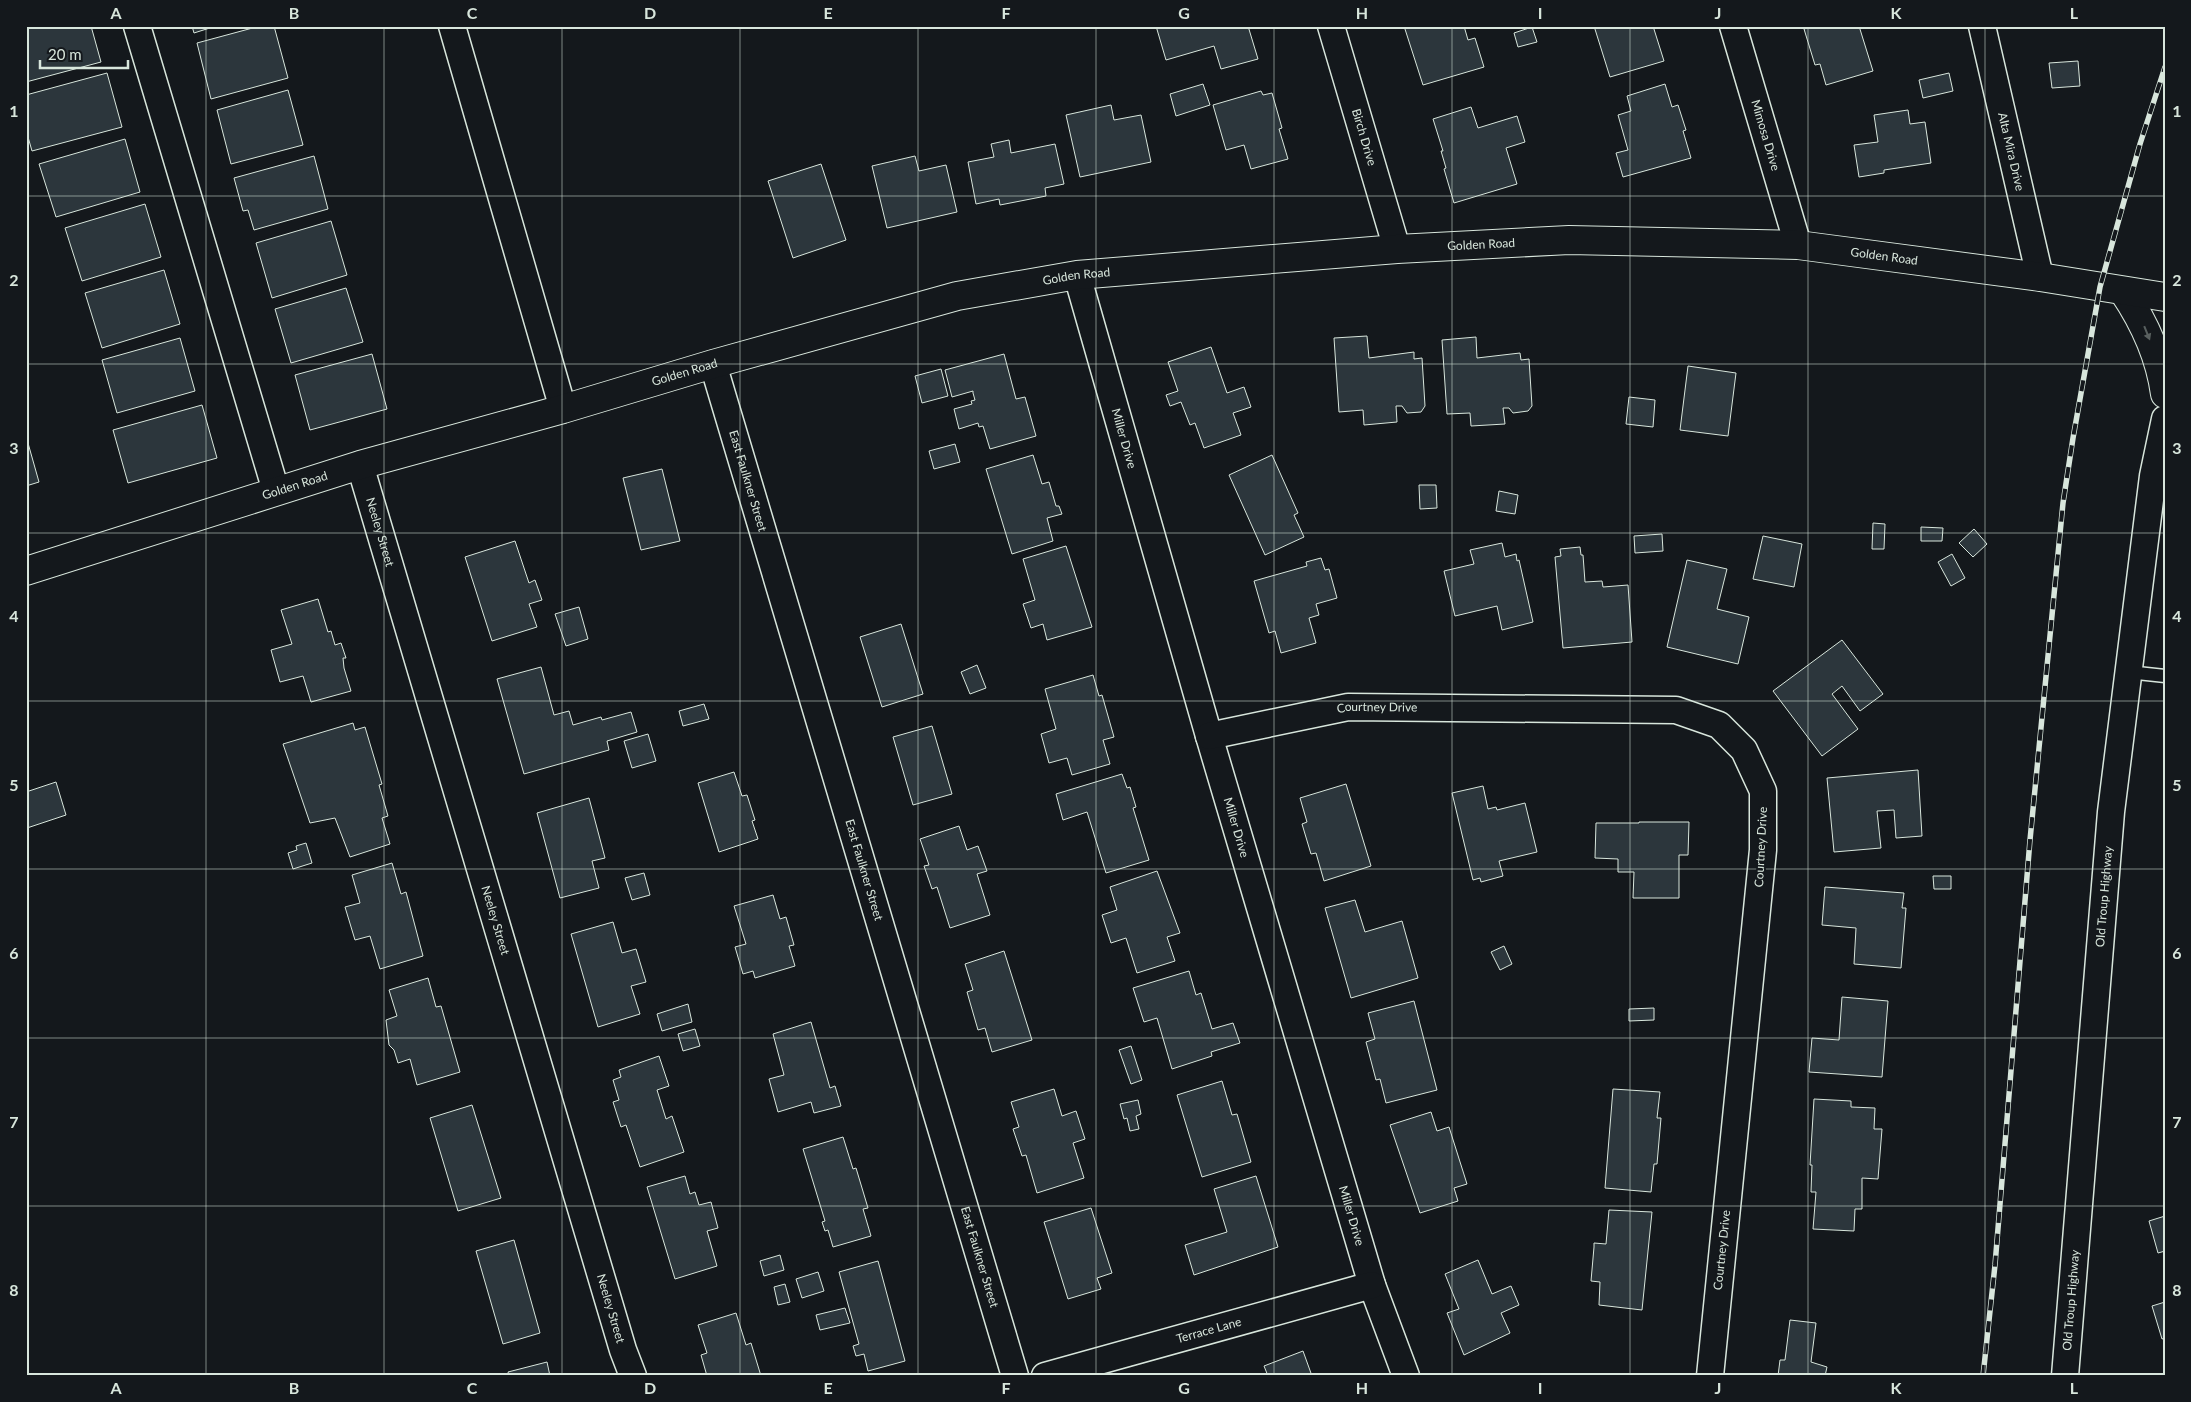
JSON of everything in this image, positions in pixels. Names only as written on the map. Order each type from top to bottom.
[{"type":"street","points":[[137,26],[276,491]]},
{"type":"street","points":[[452,26],[563,409]]},
{"type":"street","name":"Birch Drive","points":[[1331,26],[1397,249]]},
{"type":"street","name":"Mimosa Drive","points":[[1732,26],[1798,245]]},
{"type":"street","name":"Alta Mira Drive","points":[[1982,26],[2040,277]]},
{"type":"street","name":"Golden Road","points":[[26,571],[360,465],[563,409],[713,364],[957,296],[1077,275],[1397,249],[1569,240],[1798,245],[2040,277],[2165,297]]},
{"type":"street","name":"Miller Drive","points":[[1077,275],[1209,736],[1372,1285],[1406,1376]]},
{"type":"street","points":[[2123,291],[2135,308],[2148,335],[2165,394]]},
{"type":"street","name":"East Faulkner Street","points":[[713,364],[1015,1376]]},
{"type":"street","name":"Old Troup Highway","points":[[2065,1376],[2111,812],[2153,476],[2165,419]]},
{"type":"street","name":"Neeley Street","points":[[360,465],[623,1350],[633,1376]]},
{"type":"street","name":"Courtney Drive","points":[[1209,736],[1348,708],[1676,710],[1719,725],[1744,750],[1763,791],[1763,850],[1710,1376]]},
{"type":"street","name":"Terrace Lane","points":[[1045,1376],[1372,1285]]},
{"type":"lane","points":[[2128,672],[2165,676]]},
{"type":"building","points":[[26,26],[91,26],[101,62],[26,82]]},
{"type":"building","points":[[192,26],[216,26],[194,33]]},
{"type":"building","points":[[260,26],[274,26],[288,78],[211,99],[197,43]]},
{"type":"building","points":[[1156,26],[1248,26],[1258,59],[1221,69],[1214,46],[1166,60]]},
{"type":"building","points":[[1404,26],[1464,26],[1468,40],[1475,38],[1484,67],[1423,85]]},
{"type":"building","points":[[1594,26],[1653,26],[1664,61],[1610,77]]},
{"type":"building","points":[[1814,26],[1859,26],[1873,71],[1826,85],[1820,64],[1815,65],[1804,29]]},
{"type":"building","points":[[1532,27],[1537,42],[1518,47],[1514,33]]},
{"type":"building","points":[[2078,61],[2080,86],[2052,88],[2049,63]]},
{"type":"building","points":[[107,73],[122,127],[32,151],[26,130],[26,95]]},
{"type":"building","points":[[1949,73],[1953,91],[1923,98],[1919,80]]},
{"type":"building","points":[[1203,84],[1210,105],[1176,116],[1170,94]]},
{"type":"building","points":[[1665,84],[1672,107],[1678,105],[1686,130],[1683,131],[1691,158],[1623,177],[1616,153],[1628,150],[1618,115],[1631,111],[1627,96]]},
{"type":"building","points":[[288,90],[303,145],[231,164],[217,110]]},
{"type":"building","points":[[1261,91],[1263,95],[1272,93],[1282,128],[1279,129],[1288,159],[1251,169],[1244,145],[1226,150],[1213,105]]},
{"type":"building","points":[[1111,105],[1114,120],[1141,115],[1151,162],[1080,177],[1066,115]]},
{"type":"building","points":[[1471,107],[1478,128],[1517,116],[1525,142],[1506,148],[1517,184],[1454,203],[1444,169],[1446,168],[1441,151],[1443,151],[1433,119]]},
{"type":"building","points":[[1908,110],[1910,124],[1925,122],[1931,163],[1884,170],[1884,173],[1859,177],[1854,145],[1878,142],[1874,115]]},
{"type":"building","points":[[125,139],[140,192],[56,217],[39,164]]},
{"type":"building","points":[[1009,140],[1011,153],[1055,144],[1064,184],[1045,188],[1046,196],[1000,205],[999,199],[976,204],[968,162],[994,157],[991,144]]},
{"type":"building","points":[[314,156],[328,209],[254,230],[248,210],[243,211],[234,178]]},
{"type":"building","points":[[915,156],[919,171],[946,165],[957,212],[887,228],[872,166]]},
{"type":"building","points":[[821,164],[846,240],[793,258],[768,181]]},
{"type":"building","points":[[145,204],[161,257],[82,281],[65,228]]},
{"type":"building","points":[[331,221],[347,275],[272,298],[256,243]]},
{"type":"building","points":[[164,270],[180,324],[102,348],[85,293]]},
{"type":"building","points":[[346,288],[363,342],[291,363],[275,309]]},
{"type":"building","points":[[1367,336],[1369,358],[1414,352],[1414,359],[1422,358],[1425,406],[1421,412],[1407,413],[1402,406],[1396,406],[1397,422],[1364,425],[1363,410],[1339,412],[1334,338]]},
{"type":"building","points":[[1476,337],[1477,358],[1520,353],[1521,360],[1529,359],[1532,406],[1528,411],[1513,413],[1509,408],[1503,408],[1505,424],[1471,426],[1470,413],[1447,414],[1442,340]]},
{"type":"building","points":[[180,338],[195,391],[117,413],[102,360]]},
{"type":"building","points":[[1211,347],[1227,393],[1244,387],[1251,407],[1233,413],[1241,435],[1204,448],[1195,423],[1190,425],[1181,402],[1170,406],[1166,395],[1178,391],[1168,362]]},
{"type":"building","points":[[372,354],[387,409],[310,430],[295,375]]},
{"type":"building","points":[[1004,354],[1016,399],[1025,397],[1036,436],[990,449],[983,426],[979,427],[978,423],[959,429],[954,409],[972,404],[971,401],[975,400],[973,391],[952,397],[945,370]]},
{"type":"building","points":[[1688,366],[1736,373],[1728,436],[1680,430]]},
{"type":"building","points":[[941,369],[948,396],[922,403],[915,376]]},
{"type":"building","points":[[1629,397],[1655,400],[1653,427],[1626,424]]},
{"type":"building","points":[[202,405],[217,458],[128,483],[113,430]]},
{"type":"building","points":[[26,436],[39,482],[26,486]]},
{"type":"building","points":[[955,444],[960,462],[934,469],[929,451]]},
{"type":"building","points":[[1033,455],[1042,484],[1049,482],[1056,506],[1059,506],[1062,514],[1047,518],[1053,541],[1012,554],[986,469]]},
{"type":"building","points":[[1272,455],[1298,513],[1294,515],[1304,537],[1265,555],[1229,475]]},
{"type":"building","points":[[662,469],[680,541],[641,550],[623,478]]},
{"type":"building","points":[[1419,485],[1436,485],[1437,508],[1420,509]]},
{"type":"building","points":[[1499,491],[1518,495],[1515,514],[1496,511]]},
{"type":"building","points":[[1873,523],[1885,524],[1884,549],[1872,549]]},
{"type":"building","points":[[1921,527],[1943,528],[1942,541],[1921,541]]},
{"type":"building","points":[[1974,529],[1987,544],[1973,557],[1959,543]]},
{"type":"building","points":[[1662,534],[1663,551],[1635,553],[1634,536]]},
{"type":"building","points":[[1763,536],[1802,544],[1794,587],[1753,579]]},
{"type":"building","points":[[515,541],[529,583],[535,580],[542,600],[529,604],[537,627],[492,641],[465,557]]},
{"type":"building","points":[[1502,543],[1505,557],[1516,554],[1517,561],[1519,560],[1533,622],[1502,630],[1497,606],[1455,616],[1444,571],[1474,564],[1470,550]]},
{"type":"building","points":[[1066,546],[1092,627],[1047,640],[1043,624],[1031,628],[1023,604],[1035,600],[1023,559]]},
{"type":"building","points":[[1580,547],[1581,555],[1583,555],[1585,582],[1602,581],[1603,587],[1628,585],[1632,642],[1563,648],[1555,557],[1561,556],[1560,549]]},
{"type":"building","points":[[1952,554],[1965,578],[1951,586],[1938,562]]},
{"type":"building","points":[[1321,558],[1325,570],[1329,569],[1337,598],[1316,604],[1319,615],[1309,618],[1316,643],[1281,653],[1275,631],[1269,633],[1254,581],[1307,566],[1306,562]]},
{"type":"building","points":[[1687,560],[1727,569],[1717,609],[1749,617],[1738,664],[1667,647]]},
{"type":"building","points":[[318,599],[328,632],[331,631],[335,645],[341,643],[346,658],[343,658],[344,668],[351,691],[311,702],[303,676],[280,682],[271,650],[292,644],[281,610]]},
{"type":"building","points":[[579,607],[588,639],[566,646],[555,614]]},
{"type":"building","points":[[901,624],[923,694],[882,707],[860,637]]},
{"type":"building","points":[[1842,640],[1883,694],[1860,711],[1842,686],[1832,694],[1858,729],[1822,756],[1773,691]]},
{"type":"building","points":[[977,665],[986,688],[970,694],[961,672]]},
{"type":"building","points":[[541,667],[554,715],[569,711],[573,725],[601,717],[602,720],[631,712],[637,732],[607,741],[609,750],[524,774],[497,679]]},
{"type":"building","points":[[1093,675],[1099,696],[1102,695],[1114,737],[1103,740],[1110,764],[1072,775],[1067,758],[1049,763],[1041,734],[1056,729],[1045,689]]},
{"type":"building","points":[[704,704],[709,719],[683,726],[679,711]]},
{"type":"building","points":[[353,723],[355,730],[365,727],[382,784],[379,785],[388,816],[382,818],[390,844],[350,857],[335,818],[310,823],[283,744]]},
{"type":"building","points":[[932,726],[952,794],[913,805],[893,737]]},
{"type":"building","points":[[648,734],[656,761],[632,768],[624,741]]},
{"type":"building","points":[[1918,770],[1922,836],[1896,838],[1894,810],[1877,811],[1881,848],[1834,852],[1827,778]]},
{"type":"building","points":[[734,772],[742,796],[747,795],[755,820],[752,821],[758,839],[719,852],[698,783]]},
{"type":"building","points":[[1122,774],[1127,788],[1130,787],[1136,807],[1133,808],[1149,860],[1106,873],[1087,812],[1063,820],[1056,794]]},
{"type":"building","points":[[56,782],[66,815],[27,828],[26,792]]},
{"type":"building","points":[[1346,784],[1371,866],[1324,881],[1316,853],[1311,854],[1302,824],[1307,822],[1300,798]]},
{"type":"building","points":[[1483,786],[1488,809],[1496,807],[1497,810],[1525,803],[1537,852],[1499,861],[1503,876],[1481,882],[1480,878],[1473,880],[1452,793]]},
{"type":"building","points":[[589,798],[605,858],[592,861],[599,888],[560,898],[537,813]]},
{"type":"building","points":[[1689,822],[1688,855],[1679,855],[1679,898],[1633,898],[1634,872],[1618,872],[1618,859],[1595,858],[1596,823]]},
{"type":"building","points":[[959,826],[967,850],[978,846],[987,871],[977,874],[990,915],[950,928],[937,887],[932,889],[924,866],[929,865],[920,839]]},
{"type":"building","points":[[306,843],[312,863],[293,869],[288,853],[297,850],[296,846]]},
{"type":"building","points":[[392,863],[401,894],[406,892],[423,956],[380,969],[370,936],[355,940],[345,907],[360,903],[352,875]]},
{"type":"building","points":[[1157,871],[1180,933],[1167,937],[1175,961],[1137,973],[1126,938],[1111,943],[1102,915],[1117,910],[1110,887]]},
{"type":"building","points":[[644,873],[650,895],[632,900],[625,878]]},
{"type":"building","points":[[1933,876],[1951,876],[1951,889],[1934,889]]},
{"type":"building","points":[[1825,887],[1904,893],[1902,908],[1906,908],[1901,968],[1854,964],[1856,928],[1822,925]]},
{"type":"building","points":[[773,895],[780,919],[786,917],[794,945],[789,946],[795,966],[755,978],[753,971],[743,974],[735,947],[746,944],[734,906]]},
{"type":"building","points":[[1355,900],[1365,932],[1402,921],[1418,978],[1351,998],[1325,908]]},
{"type":"building","points":[[613,922],[622,953],[636,949],[646,982],[631,986],[640,1014],[598,1027],[571,934]]},
{"type":"building","points":[[1504,946],[1512,964],[1500,970],[1491,952]]},
{"type":"building","points":[[1004,951],[1032,1040],[992,1052],[985,1028],[978,1030],[967,992],[973,990],[965,964]]},
{"type":"building","points":[[1189,971],[1196,995],[1201,993],[1212,1029],[1233,1023],[1240,1043],[1211,1052],[1212,1056],[1172,1069],[1157,1018],[1144,1022],[1133,988]]},
{"type":"building","points":[[428,978],[436,1007],[441,1006],[460,1072],[417,1085],[410,1059],[398,1063],[394,1050],[389,1045],[386,1020],[397,1016],[389,990]]},
{"type":"building","points":[[1842,997],[1888,1001],[1882,1077],[1809,1072],[1812,1038],[1839,1040]]},
{"type":"building","points":[[1414,1001],[1437,1090],[1386,1103],[1380,1079],[1376,1080],[1366,1042],[1375,1039],[1368,1013]]},
{"type":"building","points":[[688,1004],[692,1022],[662,1031],[657,1014]]},
{"type":"building","points":[[1654,1008],[1654,1020],[1629,1021],[1629,1009]]},
{"type":"building","points":[[811,1022],[830,1088],[835,1086],[841,1106],[814,1113],[811,1102],[778,1112],[769,1079],[784,1075],[773,1034]]},
{"type":"building","points":[[695,1029],[700,1046],[683,1051],[678,1034]]},
{"type":"building","points":[[1131,1046],[1142,1080],[1131,1084],[1119,1050]]},
{"type":"building","points":[[659,1056],[669,1086],[657,1090],[666,1119],[672,1116],[684,1152],[640,1167],[626,1125],[621,1127],[613,1102],[619,1100],[613,1080],[621,1077],[619,1070]]},
{"type":"building","points":[[1222,1081],[1232,1115],[1237,1114],[1251,1162],[1202,1177],[1177,1095]]},
{"type":"building","points":[[1054,1089],[1062,1116],[1076,1111],[1085,1139],[1073,1143],[1084,1178],[1037,1193],[1026,1155],[1022,1156],[1013,1129],[1019,1127],[1011,1102]]},
{"type":"building","points":[[1613,1089],[1660,1092],[1657,1118],[1661,1118],[1657,1164],[1654,1164],[1651,1192],[1605,1188]]},
{"type":"building","points":[[1814,1099],[1851,1101],[1851,1107],[1875,1108],[1874,1129],[1882,1129],[1878,1179],[1862,1178],[1862,1209],[1855,1209],[1854,1231],[1813,1229],[1816,1192],[1811,1192],[1812,1165],[1810,1165]]},
{"type":"building","points":[[1138,1100],[1141,1114],[1136,1116],[1139,1129],[1130,1131],[1127,1118],[1124,1119],[1120,1104]]},
{"type":"building","points":[[472,1105],[501,1198],[458,1211],[430,1118]]},
{"type":"building","points":[[1431,1112],[1437,1131],[1449,1127],[1467,1184],[1454,1188],[1458,1201],[1420,1213],[1390,1125]]},
{"type":"building","points":[[843,1137],[853,1169],[856,1168],[868,1208],[863,1209],[871,1236],[833,1247],[828,1230],[825,1231],[822,1222],[825,1221],[803,1149]]},
{"type":"building","points":[[685,1176],[690,1194],[695,1192],[699,1205],[711,1202],[718,1228],[707,1231],[717,1266],[675,1279],[647,1187]]},
{"type":"building","points":[[1256,1176],[1278,1247],[1194,1275],[1185,1245],[1227,1232],[1214,1189]]},
{"type":"building","points":[[1091,1208],[1112,1273],[1097,1278],[1101,1289],[1068,1299],[1044,1222]]},
{"type":"building","points":[[1609,1210],[1652,1212],[1642,1310],[1599,1305],[1600,1282],[1591,1281],[1594,1243],[1606,1244]]},
{"type":"building","points":[[2165,1216],[2165,1251],[2158,1253],[2149,1221]]},
{"type":"building","points":[[514,1240],[540,1333],[503,1344],[476,1251]]},
{"type":"building","points":[[780,1255],[784,1270],[764,1276],[760,1261]]},
{"type":"building","points":[[1478,1260],[1492,1294],[1511,1286],[1519,1305],[1501,1313],[1510,1333],[1464,1355],[1447,1313],[1459,1309],[1445,1274]]},
{"type":"building","points":[[878,1261],[905,1361],[868,1371],[864,1354],[856,1356],[853,1346],[859,1344],[839,1272]]},
{"type":"building","points":[[818,1272],[824,1291],[802,1298],[796,1279]]},
{"type":"building","points":[[785,1284],[790,1302],[778,1305],[774,1287]]},
{"type":"building","points":[[2165,1302],[2165,1338],[2162,1339],[2152,1306]]},
{"type":"building","points":[[845,1308],[850,1323],[820,1330],[816,1315]]},
{"type":"building","points":[[736,1313],[746,1345],[751,1343],[761,1376],[707,1376],[701,1355],[707,1353],[698,1325]]},
{"type":"building","points":[[1790,1320],[1816,1323],[1811,1362],[1827,1367],[1825,1376],[1778,1376],[1780,1360],[1785,1360]]},
{"type":"building","points":[[1303,1351],[1312,1376],[1268,1376],[1264,1366]]},
{"type":"building","points":[[547,1362],[550,1376],[509,1376],[508,1372]]},
{"type":"railway","points":[[1983,1376],[1995,1265],[2030,840],[2063,503],[2100,287],[2140,144],[2165,67]]}]
